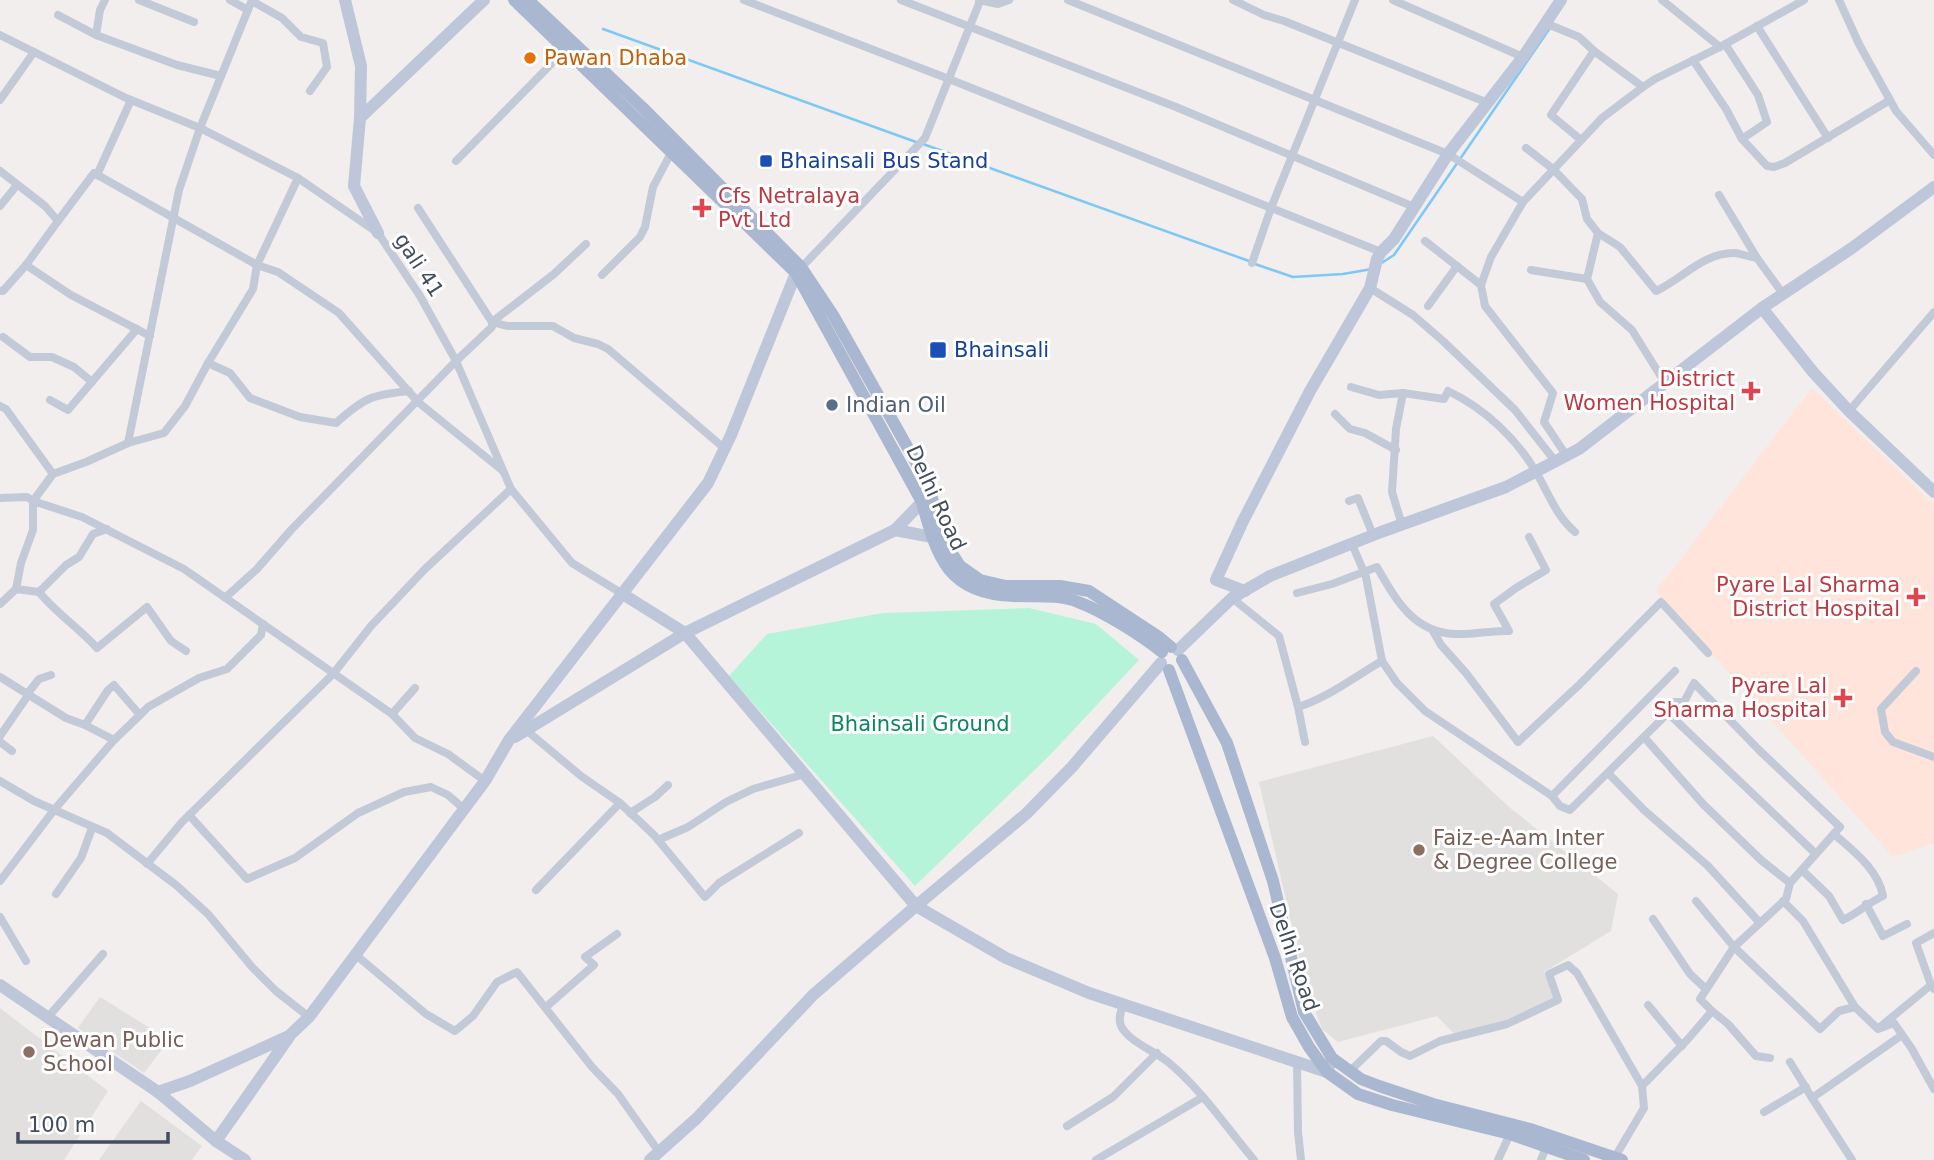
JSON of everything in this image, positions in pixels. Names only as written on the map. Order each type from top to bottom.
[{"type":"main road","points":[[514,0],[799,270]]},
{"type":"main road","points":[[528,0],[643,108],[799,270]]},
{"type":"main road","name":"Delhi Road","points":[[799,270],[927,500],[937,535],[960,566],[980,580],[1006,586],[1060,586],[1089,591],[1159,637],[1171,657],[1275,958],[1292,1017],[1327,1072],[1358,1094],[1392,1105],[1548,1141],[1584,1160]]},
{"type":"main road","points":[[1171,657],[1227,743],[1273,881],[1304,1012],[1332,1058],[1361,1079],[1379,1086],[1548,1141],[1618,1159]]},
{"type":"street","points":[[96,35],[100,10],[105,0]]},
{"type":"street","points":[[139,0],[194,22]]},
{"type":"street","points":[[230,0],[251,4],[282,18],[301,37],[323,43],[327,67],[310,91]]},
{"type":"street","points":[[345,0],[361,66],[354,186],[377,233]]},
{"type":"street","points":[[360,118],[484,0]]},
{"type":"street","points":[[744,0],[949,79],[1270,208],[1379,255]]},
{"type":"street","points":[[901,0],[918,3],[970,27],[1176,107],[1415,208]]},
{"type":"street","points":[[216,1141],[289,1036],[309,1017],[485,781],[509,740],[708,482],[799,270],[925,138],[979,1],[998,4],[1009,0]]},
{"type":"street","points":[[1068,0],[1448,154],[1523,202]]},
{"type":"street","points":[[1233,0],[1264,15],[1284,20],[1488,103]]},
{"type":"street","points":[[1252,263],[1270,208],[1355,0]]},
{"type":"street","points":[[1393,0],[1523,57]]},
{"type":"street","points":[[1245,590],[1216,580],[1242,523],[1310,391],[1372,283],[1379,255],[1394,239],[1448,154],[1523,57],[1559,0]]},
{"type":"street","points":[[1662,0],[1722,46],[1758,95],[1767,122],[1742,139]]},
{"type":"street","points":[[1560,458],[1544,422],[1553,393],[1485,306],[1481,285],[1491,257],[1523,202],[1602,118],[1643,87],[1804,0]]},
{"type":"street","points":[[1839,0],[1859,44],[1896,111],[1934,155]]},
{"type":"street","points":[[128,443],[180,190],[200,128],[251,4]]},
{"type":"street","points":[[58,15],[96,35],[177,65],[221,76]]},
{"type":"street","points":[[1545,23],[1579,37],[1643,87]]},
{"type":"street","points":[[1757,26],[1828,138]]},
{"type":"street","name":"gali 41","points":[[0,35],[131,100],[200,128],[298,178],[377,233],[420,296],[456,361],[511,489],[572,563],[621,593]]},
{"type":"street","points":[[456,161],[565,50]]},
{"type":"street","points":[[1581,139],[1551,116],[1594,51]]},
{"type":"street","points":[[0,100],[34,52]]},
{"type":"street","points":[[1693,60],[1726,109],[1742,139],[1767,166],[1774,167],[1785,163],[1890,100]]},
{"type":"street","points":[[97,175],[131,100]]},
{"type":"street","points":[[1526,148],[1553,169],[1582,199],[1587,219],[1598,233],[1620,247],[1656,291],[1674,282],[1709,257],[1735,253],[1757,258]]},
{"type":"street","points":[[602,275],[640,237],[645,227],[653,187],[672,151]]},
{"type":"street","points":[[0,171],[45,206],[58,221]]},
{"type":"street","points":[[0,291],[3,291],[26,265],[94,173],[257,265],[278,272],[339,313],[418,402],[505,473]]},
{"type":"street","points":[[0,604],[16,589],[21,563],[33,530],[33,501],[53,474],[128,443],[164,433],[185,406],[253,289],[257,265],[298,178]]},
{"type":"street","points":[[0,206],[17,184]]},
{"type":"street","points":[[356,955],[426,1014],[455,1031],[473,1016],[497,982],[517,972],[592,1067],[618,1094],[655,1156],[697,1118],[813,995],[1026,814],[1072,768],[1171,657],[1232,598],[1270,576],[1506,487],[1560,458],[1589,441],[1762,309],[1852,248],[1934,187]]},
{"type":"street","points":[[1719,195],[1783,295]]},
{"type":"street","points":[[226,597],[257,569],[291,530],[492,327],[492,322],[418,208]]},
{"type":"street","points":[[1598,233],[1587,279],[1600,302],[1632,330],[1665,383]]},
{"type":"street","points":[[1425,241],[1481,285]]},
{"type":"street","points":[[492,322],[554,274],[586,244]]},
{"type":"street","points":[[26,265],[71,295],[150,336]]},
{"type":"street","points":[[1427,306],[1457,266]]},
{"type":"street","points":[[1531,270],[1587,279]]},
{"type":"street","points":[[1372,283],[1443,341],[1515,410],[1560,458]]},
{"type":"street","points":[[1762,309],[1813,372],[1934,492]]},
{"type":"street","points":[[1850,411],[1934,312]]},
{"type":"street","points":[[492,322],[507,326],[553,327],[574,338],[608,349],[724,448]]},
{"type":"street","points":[[50,400],[68,410],[137,329]]},
{"type":"street","points":[[3,337],[30,357],[52,357],[74,368],[92,382]]},
{"type":"street","points":[[208,363],[230,373],[250,398],[313,421],[336,422],[353,407],[375,395],[409,391]]},
{"type":"street","points":[[1351,387],[1379,395],[1403,393],[1444,399],[1448,391],[1468,400],[1512,439],[1535,471],[1563,522],[1575,532]]},
{"type":"street","points":[[1402,524],[1392,492],[1396,429],[1403,393]]},
{"type":"street","points":[[0,406],[6,409],[53,474]]},
{"type":"street","points":[[1335,414],[1350,429],[1365,433],[1396,450]]},
{"type":"street","points":[[147,864],[189,815],[332,674],[371,626],[425,569],[511,489]]},
{"type":"street","points":[[0,498],[27,497],[82,517],[184,569],[392,714],[415,737],[448,754],[485,781]]},
{"type":"street","points":[[1349,501],[1358,498],[1373,535]]},
{"type":"street","points":[[509,740],[685,632],[895,530],[927,500]]},
{"type":"street","points":[[40,592],[66,565],[79,557],[93,534],[107,529]]},
{"type":"street","points":[[895,530],[937,535]]},
{"type":"street","points":[[1297,593],[1332,584],[1377,567],[1411,617],[1433,631],[1457,634],[1509,631],[1494,604],[1546,570],[1529,537]]},
{"type":"street","points":[[1352,544],[1363,571],[1382,661],[1397,683],[1425,711],[1552,796],[1560,806],[1570,810],[1668,713],[1674,702],[1684,702],[1694,683],[1840,827],[1790,883],[1786,899],[1734,947],[1700,999],[1728,1024],[1756,1056],[1770,1058]]},
{"type":"street","points":[[16,589],[40,592],[50,605],[61,612],[97,648],[147,607],[171,641],[186,651]]},
{"type":"street","points":[[621,593],[685,632],[916,905],[1006,958],[1089,993],[1327,1072],[1332,1058]]},
{"type":"street","points":[[1232,598],[1279,636],[1304,741]]},
{"type":"street","points":[[1433,631],[1441,645],[1466,673],[1518,742],[1661,602],[1708,653]]},
{"type":"street","points":[[0,881],[54,810],[114,740],[148,707],[199,678],[227,669],[261,635],[263,624]]},
{"type":"street","points":[[1298,707],[1323,699],[1338,686],[1382,661]]},
{"type":"street","points":[[1552,796],[1675,671]]},
{"type":"street","points":[[1916,671],[1881,709],[1885,732],[1893,742],[1934,757]]},
{"type":"street","points":[[0,736],[39,680],[51,676]]},
{"type":"street","points":[[0,677],[66,718],[114,740]]},
{"type":"street","points":[[85,725],[114,685],[140,715]]},
{"type":"street","points":[[392,714],[415,688]]},
{"type":"street","points":[[1668,713],[1816,854]]},
{"type":"street","points":[[526,730],[620,803],[658,840],[705,897],[719,883],[799,832]]},
{"type":"street","points":[[1644,737],[1703,804],[1761,860],[1790,883]]},
{"type":"street","points":[[0,742],[12,751]]},
{"type":"street","points":[[1608,773],[1644,810],[1708,866],[1760,923]]},
{"type":"street","points":[[658,840],[688,827],[726,802],[753,789],[805,775]]},
{"type":"street","points":[[0,781],[34,802],[107,834],[176,885],[208,914],[252,967],[276,991],[309,1017]]},
{"type":"street","points":[[630,813],[668,785]]},
{"type":"street","points":[[189,815],[247,879],[295,858],[358,813],[404,792],[431,787],[448,795],[464,809]]},
{"type":"street","points":[[536,890],[620,803]]},
{"type":"street","points":[[56,894],[81,858],[92,828]]},
{"type":"street","points":[[1802,870],[1829,896],[1843,920],[1883,896],[1880,882],[1862,860],[1834,834]]},
{"type":"street","points":[[1696,901],[1734,947],[1820,1029],[1839,1011],[1855,1007]]},
{"type":"street","points":[[1783,901],[1803,921],[1855,1007],[1878,1029]]},
{"type":"street","points":[[1866,904],[1883,936],[1907,924]]},
{"type":"street","points":[[0,917],[26,961]]},
{"type":"street","points":[[1653,919],[1690,974],[1706,989]]},
{"type":"street","points":[[1878,1029],[1932,987],[1916,943],[1934,933]]},
{"type":"street","points":[[546,1007],[594,965],[585,957],[617,934]]},
{"type":"street","points":[[48,1017],[103,954]]},
{"type":"street","points":[[1350,1071],[1381,1041],[1386,1041],[1410,1056],[1440,1041],[1507,1024],[1558,1000],[1549,974],[1568,965],[1577,973],[1642,1086],[1644,1108],[1618,1159]]},
{"type":"street","points":[[0,985],[158,1092],[216,1141],[245,1160]]},
{"type":"street","points":[[1123,1005],[1120,1023],[1122,1028],[1132,1038],[1157,1053],[1203,1097],[1254,1160]]},
{"type":"street","points":[[1648,1005],[1682,1046]]},
{"type":"street","points":[[1642,1086],[1712,1011]]},
{"type":"street","points":[[1878,1029],[1894,1024],[1934,1089]]},
{"type":"street","points":[[1812,1098],[1902,1035]]},
{"type":"street","points":[[158,1092],[190,1081],[289,1036]]},
{"type":"street","points":[[1067,1126],[1113,1097],[1157,1053]]},
{"type":"street","points":[[1297,1062],[1301,1160]]},
{"type":"street","points":[[1790,1062],[1852,1160]]},
{"type":"street","points":[[1765,1112],[1806,1087]]},
{"type":"street","points":[[1096,1160],[1203,1097]]},
{"type":"street","points":[[1498,1160],[1510,1133]]},
{"type":"street","points":[[1541,1160],[1548,1141]]},
{"type":"shaded area","name":"Pyare Lal Sharma Hospital","points":[[1812,388],[1934,505],[1934,843],[1893,857],[1656,591]]},
{"type":"shaded area","name":"Faiz-e-Aam Inter & Degree College","points":[[1433,736],[1509,807],[1618,894],[1611,931],[1544,972],[1554,999],[1460,1040],[1437,1016],[1338,1042],[1322,1029],[1304,979],[1259,782]]},
{"type":"shaded area","points":[[100,997],[169,1040],[144,1073],[78,1028]]},
{"type":"shaded area","name":"Dewan Public School","points":[[0,1008],[108,1091],[64,1160],[0,1160]]},
{"type":"shaded area","points":[[141,1101],[202,1146],[192,1160],[99,1160]]},
{"type":"green space","name":"Bhainsali Ground","points":[[1029,608],[1096,624],[1139,660],[1050,755],[915,886],[729,676],[767,634],[883,613]]},
{"type":"waterway","points":[[1380,264],[1394,255],[1550,28]]},
{"type":"waterway","points":[[603,29],[916,142]]},
{"type":"waterway","points":[[923,144],[1249,261]]},
{"type":"waterway","points":[[1255,264],[1293,277],[1372,269]]},
{"type":"place","name":"Pawan Dhaba","points":[[530,58]]},
{"type":"place","name":"Bhainsali Bus Stand","points":[[766,161]]},
{"type":"place","name":"Cfs Netralaya Pvt Ltd","points":[[702,208]]},
{"type":"place","name":"Bhainsali","points":[[938,350]]},
{"type":"place","name":"District Women Hospital","points":[[1751,391]]},
{"type":"place","name":"Indian Oil","points":[[832,405]]},
{"type":"place","name":"Pyare Lal Sharma District Hospital","points":[[1916,597]]},
{"type":"place","name":"Pyare Lal Sharma Hospital","points":[[1843,698]]},
{"type":"place","name":"Faiz-e-Aam Inter & Degree College","points":[[1419,850]]},
{"type":"place","name":"Dewan Public School","points":[[29,1052]]}]
